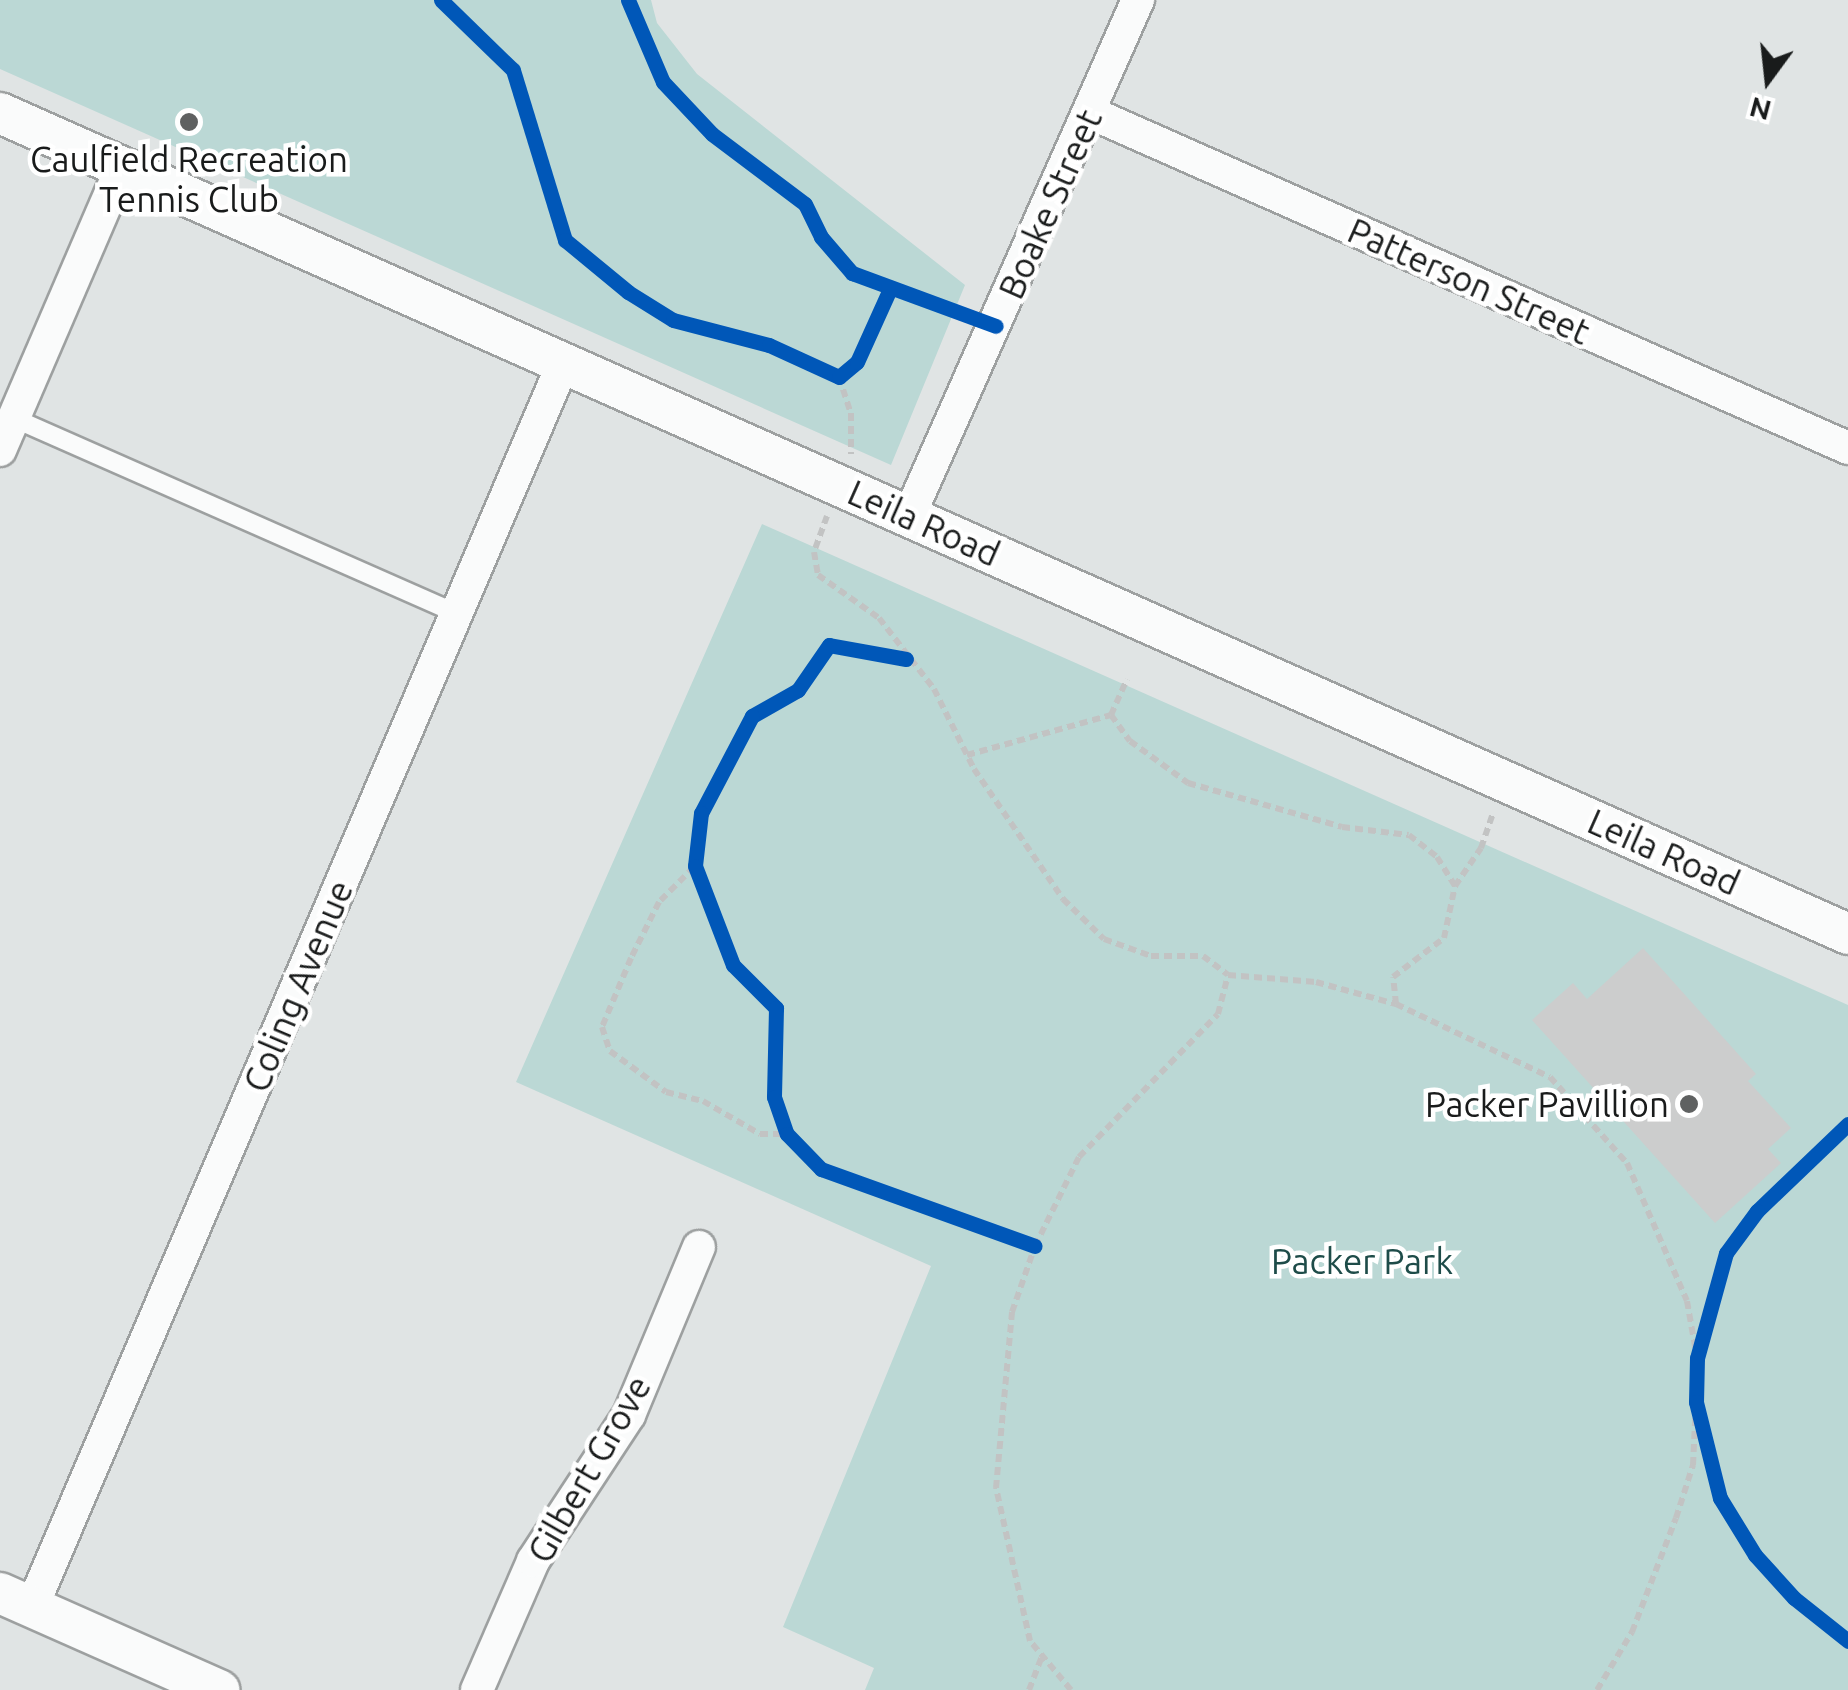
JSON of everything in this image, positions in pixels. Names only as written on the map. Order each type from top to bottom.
[{"type":"street","name":"Boake Street","points":[[909,516],[1138,0]]},
{"type":"street","name":"Leila Road","points":[[0,113],[1848,934]]},
{"type":"street","name":"Patterson Street","points":[[1090,114],[1848,448]]},
{"type":"street","points":[[0,450],[7,415],[122,167]]},
{"type":"street","name":"Coling Avenue","points":[[16,1600],[457,614],[563,364]]},
{"type":"street","name":"Gilbert Grove","points":[[477,1690],[533,1561],[629,1414],[700,1246]]},
{"type":"street","points":[[16,1600],[219,1690]]},
{"type":"lane","points":[[7,415],[457,614]]},
{"type":"path","points":[[442,0],[514,70],[565,240],[610,286],[673,320],[769,345],[839,377]]},
{"type":"path","points":[[628,0],[663,82],[712,134],[805,204],[821,237],[852,273],[889,291],[955,306],[996,326]]},
{"type":"path","points":[[839,377],[858,362],[889,291]]},
{"type":"path","points":[[839,377],[854,441],[841,486],[814,552],[818,575],[878,618],[906,659],[934,689],[967,754],[1063,900],[1104,939],[1151,956],[1203,956],[1228,975],[1316,982],[1396,1004],[1550,1077],[1628,1163],[1687,1301],[1710,1460]]},
{"type":"path","points":[[906,659],[829,645],[798,690],[752,716],[701,813],[695,866],[733,965],[776,1008],[774,1097],[787,1134],[821,1169],[1035,1246]]},
{"type":"path","points":[[1111,716],[1127,679]]},
{"type":"path","points":[[967,754],[1111,716]]},
{"type":"path","points":[[1111,716],[1130,740],[1188,783],[1342,827],[1409,835],[1437,857],[1455,886]]},
{"type":"path","points":[[1396,1004],[1393,977],[1444,938],[1455,886],[1482,848],[1503,780]]},
{"type":"path","points":[[695,866],[659,902],[602,1027],[610,1050],[666,1092],[703,1101],[760,1134],[787,1134]]},
{"type":"path","points":[[1071,1690],[1030,1640],[996,1488],[1012,1312],[1035,1246],[1079,1158],[1218,1014],[1228,975]]},
{"type":"path","points":[[1597,1690],[1632,1632],[1693,1464],[1696,1380],[1711,1309]]},
{"type":"path","points":[[1030,1690],[1042,1654]]},
{"type":"green space","points":[[0,0],[651,0],[657,23],[697,74],[965,285],[891,465],[0,69]]},
{"type":"green space","name":"Packer Park","points":[[762,524],[1848,1005],[1848,1690],[865,1690],[874,1668],[783,1627],[931,1266],[516,1082]]},
{"type":"building","name":"Packer Pavillion","points":[[1643,948],[1756,1074],[1748,1081],[1791,1128],[1768,1149],[1781,1163],[1715,1223],[1532,1020],[1573,983],[1587,999]]},
{"type":"cycle path","points":[[441,0],[513,70],[565,240],[628,292],[673,320],[769,345],[839,377],[857,362],[889,291]]},
{"type":"cycle path","points":[[628,0],[663,82],[712,134],[805,204],[821,237],[852,273],[996,326]]},
{"type":"cycle path","points":[[906,659],[829,645],[798,690],[752,716],[701,813],[695,866],[733,965],[776,1008],[774,1097],[787,1134],[821,1169],[1035,1246]]},
{"type":"cycle path","points":[[1848,1124],[1757,1211],[1726,1253],[1697,1358],[1696,1402],[1720,1498],[1755,1555],[1794,1598],[1848,1641]]},
{"type":"place","name":"Caulfield Recreation Tennis Club","points":[[189,122]]},
{"type":"place","name":"Packer Pavillion","points":[[1689,1104]]}]
